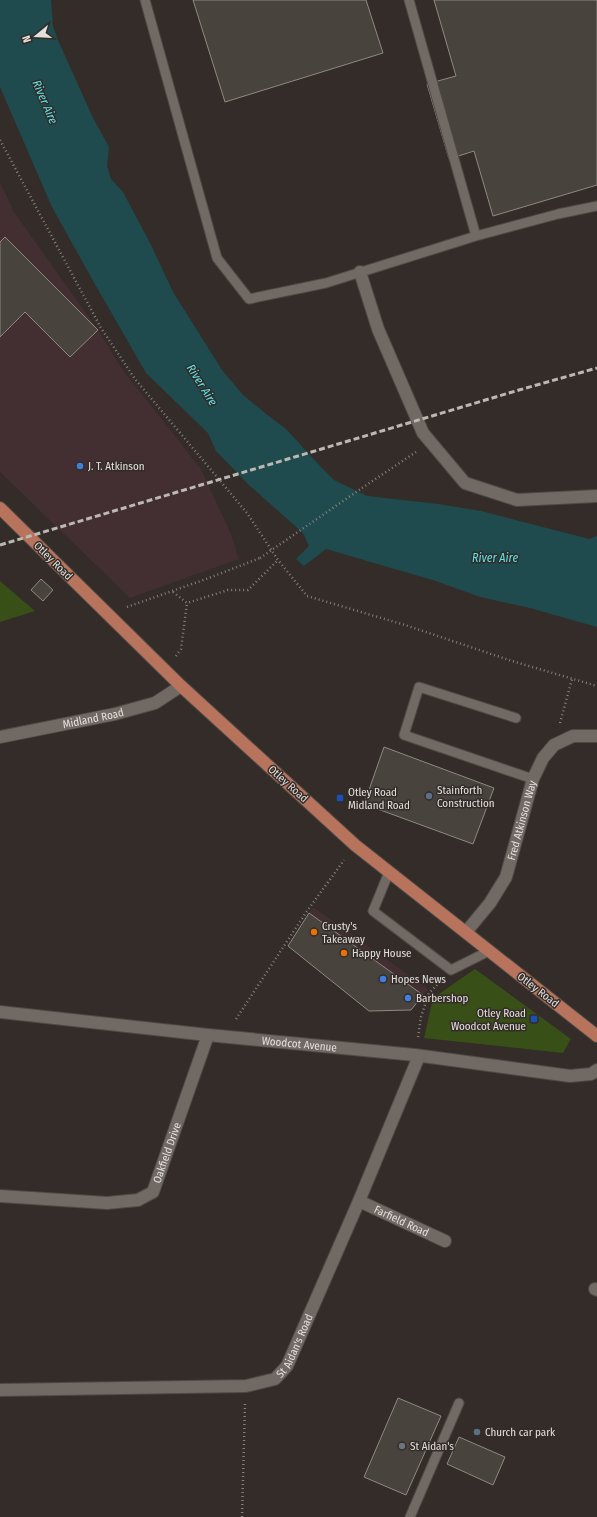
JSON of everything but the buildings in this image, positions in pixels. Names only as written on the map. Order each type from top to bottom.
[{"type":"main road","name":"Otley Road","points":[[0,508],[181,686],[355,845],[597,1036]]},
{"type":"street","points":[[360,272],[378,329],[423,433],[464,483],[517,500],[597,496]]},
{"type":"street","name":"Midland Road","points":[[0,738],[115,714],[155,702],[181,686]]},
{"type":"street","points":[[554,744],[573,736],[597,736]]},
{"type":"street","name":"Fred Atkinson Way","points":[[466,932],[490,903],[506,877],[533,778],[543,758],[554,744]]},
{"type":"street","name":"Woodcot Avenue","points":[[0,1012],[417,1056],[570,1076],[591,1074],[597,1070]]},
{"type":"street","name":"Oakfield Drive","points":[[0,1196],[107,1203],[138,1200],[153,1192],[208,1035]]},
{"type":"street","name":"St Aidan's Road","points":[[0,1390],[246,1386],[275,1379],[287,1366],[359,1201],[417,1056]]},
{"type":"street","name":"Farfield Road","points":[[359,1201],[445,1241]]},
{"type":"lane","points":[[145,0],[217,258],[249,299],[326,284],[476,236],[558,214],[597,206]]},
{"type":"lane","points":[[409,0],[476,236]]},
{"type":"lane","points":[[516,718],[419,687],[404,735],[533,778]]},
{"type":"lane","points":[[389,872],[373,911],[451,970],[489,951]]},
{"type":"lane","points":[[410,1517],[459,1403]]},
{"type":"path","points":[[0,140],[58,250],[105,334],[135,379],[247,513],[278,560],[307,596],[405,625],[512,661],[597,686]]},
{"type":"path","points":[[107,614],[260,558],[430,442]]},
{"type":"path","points":[[187,603],[228,590],[248,590],[278,560]]},
{"type":"path","points":[[173,591],[187,603]]},
{"type":"path","points":[[166,671],[181,649],[187,603]]},
{"type":"path","points":[[554,744],[572,679]]},
{"type":"path","points":[[228,1037],[237,1016],[305,914],[355,845]]},
{"type":"path","points":[[417,1056],[421,1017],[429,993],[451,970]]},
{"type":"path","points":[[242,1517],[246,1386]]},
{"type":"shaded area","points":[[0,182],[14,212],[98,330],[122,369],[201,469],[231,534],[239,559],[130,598],[0,472]]},
{"type":"shaded area","points":[[313,907],[428,989],[411,1010],[369,1011],[288,946]]},
{"type":"green space","points":[[0,581],[35,611],[0,622]]},
{"type":"green space","points":[[475,969],[571,1039],[563,1053],[424,1038],[433,998]]},
{"type":"water","name":"River Aire","points":[[0,0],[51,0],[53,26],[57,38],[93,118],[109,147],[107,166],[111,179],[123,192],[151,245],[173,292],[222,370],[243,395],[286,429],[334,480],[367,496],[438,504],[481,511],[589,539],[597,536],[597,627],[530,608],[480,597],[436,581],[326,549],[304,566],[296,559],[309,546],[303,533],[249,485],[216,451],[208,433],[146,373],[52,207],[0,87]]},
{"type":"railway","points":[[0,545],[597,368]]},
{"type":"place","name":"J. T. Atkinson","points":[[80,466]]},
{"type":"place","name":"Stainforth Construction","points":[[429,796]]},
{"type":"place","name":"Otley Road Midland Road","points":[[340,798]]},
{"type":"place","name":"Crusty's Takeaway","points":[[314,932]]},
{"type":"place","name":"Happy House","points":[[344,953]]},
{"type":"place","name":"Hopes News","points":[[383,979]]},
{"type":"place","name":"Barbershop","points":[[408,998]]},
{"type":"place","name":"Otley Road Woodcot Avenue","points":[[534,1019]]},
{"type":"place","name":"Church car park","points":[[477,1432]]},
{"type":"place","name":"St Aidan's","points":[[402,1446]]}]
